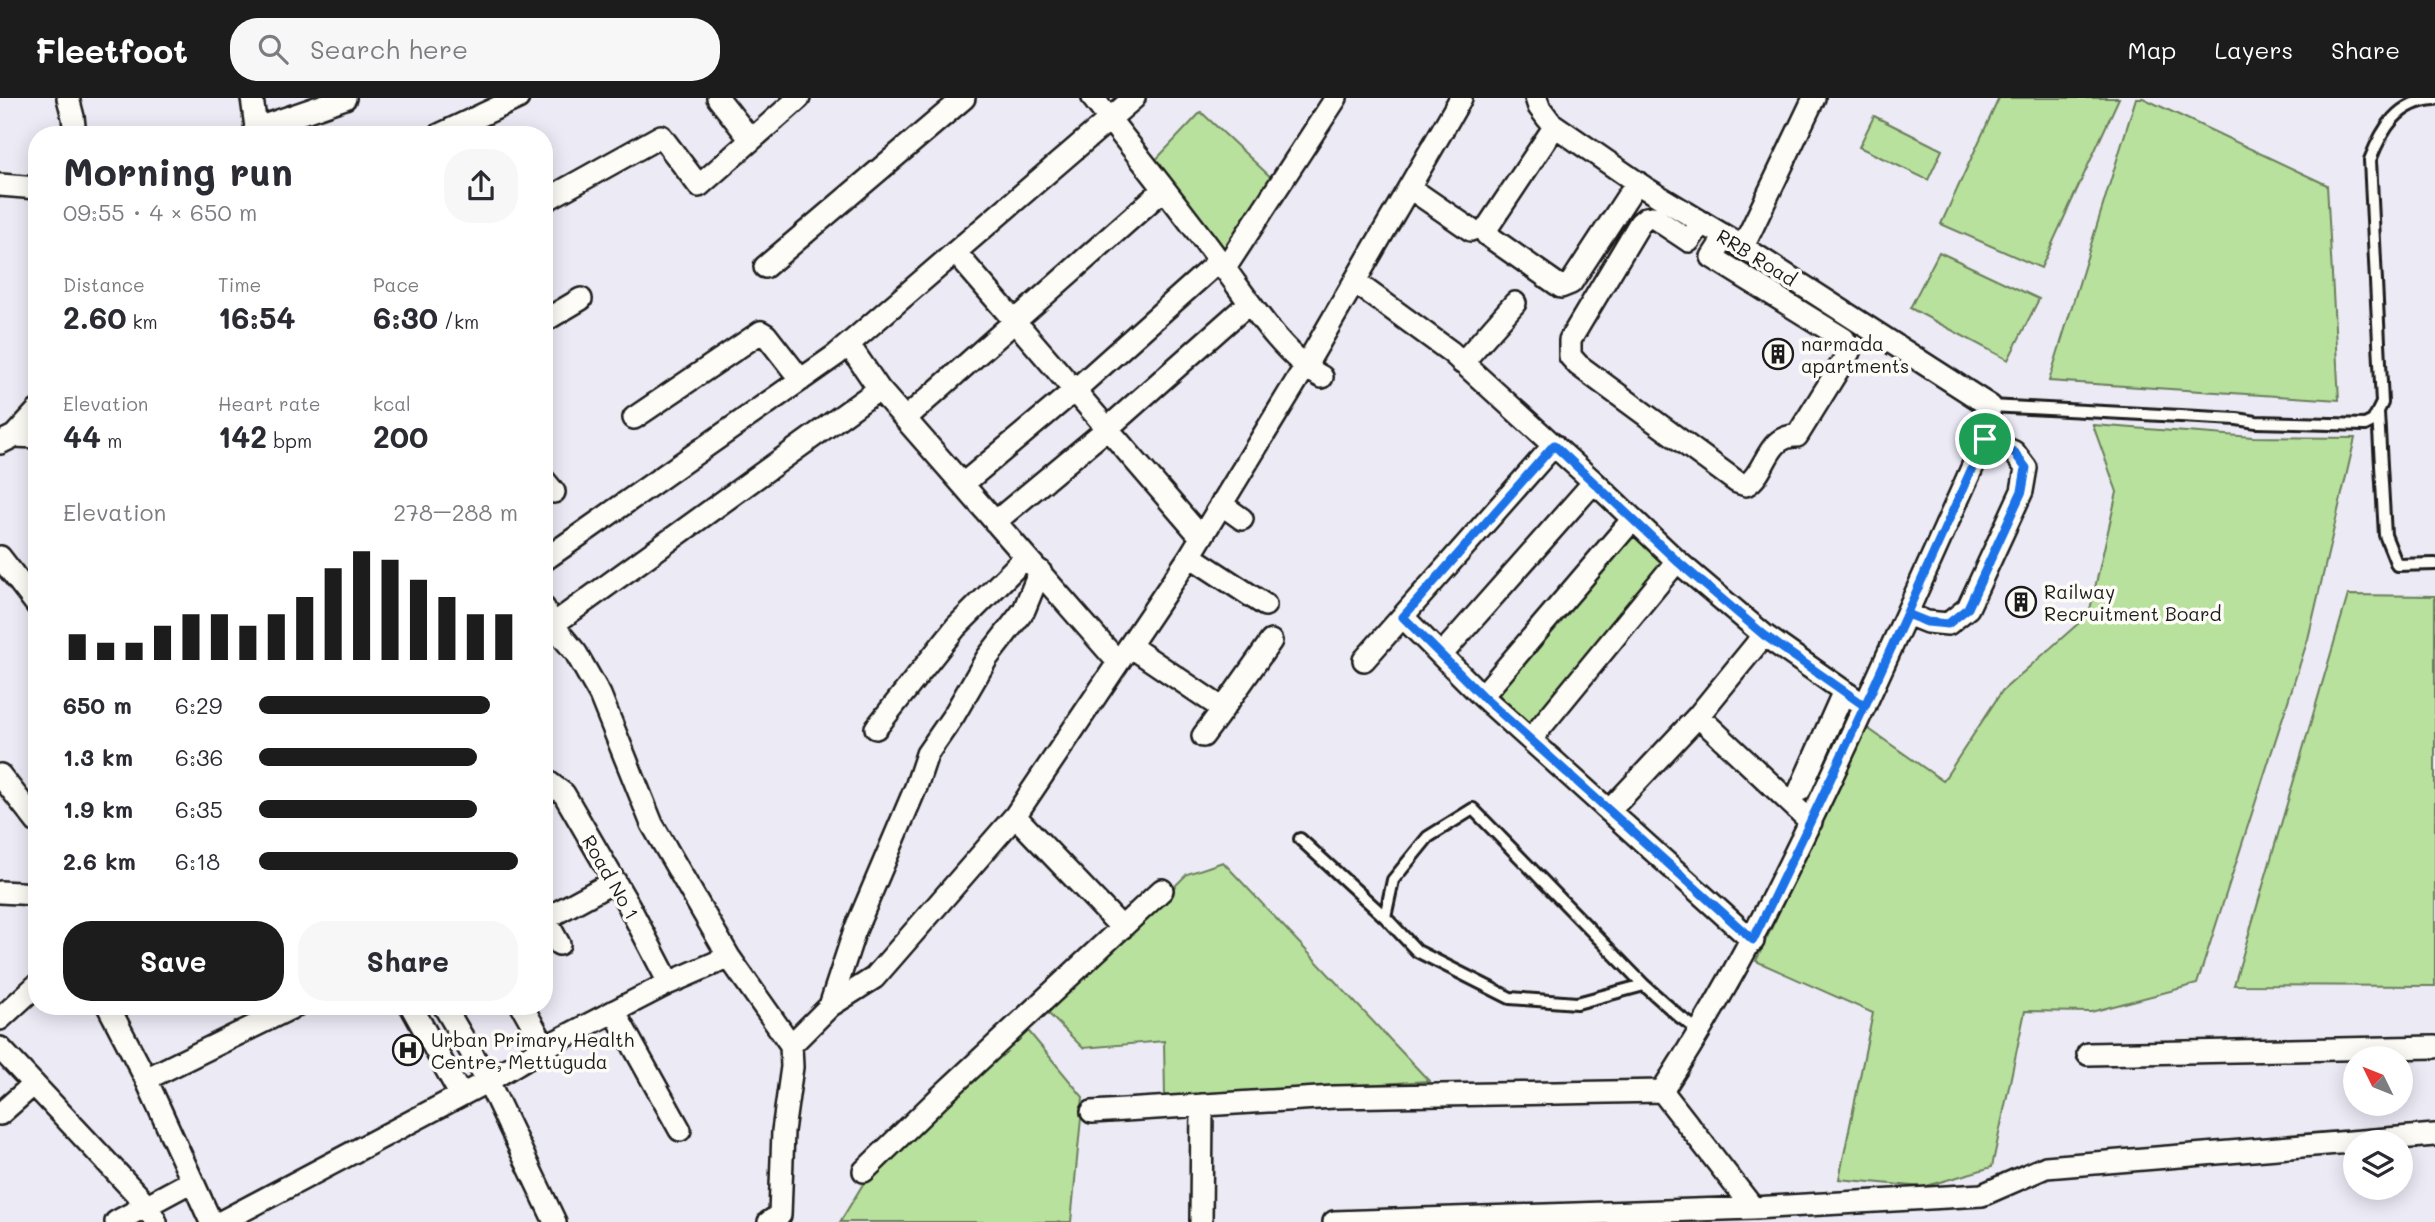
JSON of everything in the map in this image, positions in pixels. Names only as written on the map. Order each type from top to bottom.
[{"type":"street","points":[[68,98],[74,126]]},
{"type":"street","points":[[252,98],[255,126]]},
{"type":"street","points":[[272,126],[345,98]]},
{"type":"street","points":[[458,126],[518,98]]},
{"type":"street","points":[[718,98],[751,140]]},
{"type":"street","points":[[553,196],[661,136],[699,186],[799,98]]},
{"type":"street","points":[[765,267],[964,98]]},
{"type":"street","points":[[1093,98],[1249,303],[1313,372]]},
{"type":"street","points":[[553,554],[849,345],[1134,98]]},
{"type":"street","points":[[963,484],[1222,265],[1336,98]]},
{"type":"street","points":[[791,1045],[830,1006],[874,978],[1015,816],[1190,556],[1221,504],[1313,372],[1355,282],[1461,98]]},
{"type":"street","name":"RRB Road","points":[[1536,98],[1539,107],[1555,126],[1637,182],[1990,406]]},
{"type":"street","points":[[1712,257],[1734,242],[1814,98]]},
{"type":"street","points":[[1555,126],[1485,231],[1561,287],[1572,283],[1637,182]]},
{"type":"street","points":[[0,185],[28,187]]},
{"type":"street","points":[[1410,188],[1471,230]]},
{"type":"street","points":[[906,418],[1164,189]]},
{"type":"street","points":[[1653,217],[1712,257],[1844,340],[1849,352],[1797,436],[1782,438],[1768,454],[1752,482],[1746,485],[1737,482],[1578,365],[1570,356],[1570,340],[1640,223],[1646,218],[1653,217]]},
{"type":"street","points":[[1689,241],[1702,222]]},
{"type":"street","points":[[955,252],[1201,537]]},
{"type":"street","points":[[1355,282],[1462,363],[1677,561],[1764,635],[1842,696]]},
{"type":"street","points":[[553,316],[581,299]]},
{"type":"street","points":[[995,522],[1108,428],[1249,303]]},
{"type":"street","points":[[1462,363],[1515,303]]},
{"type":"street","points":[[634,418],[761,332],[801,380]]},
{"type":"street","points":[[849,345],[879,389],[995,522],[1033,564],[1124,654],[1223,709]]},
{"type":"street","points":[[553,617],[879,389]]},
{"type":"street","points":[[1662,1091],[1701,1032],[1753,940],[1811,822],[1985,439],[1990,406]]},
{"type":"street","points":[[7,440],[28,420]]},
{"type":"street","points":[[7,440],[28,438]]},
{"type":"street","points":[[1907,614],[1927,622],[1948,624],[1968,608],[2022,491],[2026,468],[2014,452],[1985,439]]},
{"type":"street","points":[[1364,660],[1554,445]]},
{"type":"street","points":[[1441,654],[1594,482]]},
{"type":"street","points":[[1221,504],[1242,519]]},
{"type":"street","points":[[1482,696],[1633,519]]},
{"type":"street","points":[[1190,556],[1265,605]]},
{"type":"street","points":[[0,557],[28,593]]},
{"type":"street","points":[[1531,739],[1677,561]]},
{"type":"street","points":[[876,728],[956,627],[1033,564]]},
{"type":"street","points":[[830,1006],[854,933],[916,787],[927,754],[954,715],[987,658],[1024,610],[1033,564]]},
{"type":"street","points":[[1403,617],[1482,696],[1753,940]]},
{"type":"street","points":[[553,628],[576,653],[600,695],[652,824],[729,957],[791,1045],[792,1067],[783,1131],[779,1215],[769,1222]]},
{"type":"street","points":[[1609,811],[1698,716],[1764,635]]},
{"type":"street","points":[[1203,736],[1271,641]]},
{"type":"street","points":[[1781,662],[1865,706]]},
{"type":"street","points":[[1800,790],[1842,696]]},
{"type":"street","points":[[1698,716],[1811,822]]},
{"type":"street","points":[[0,775],[28,811]]},
{"type":"street","name":"Road No 1","points":[[553,786],[564,794],[615,881],[669,983]]},
{"type":"street","points":[[1015,816],[1122,928]]},
{"type":"street","points":[[553,914],[615,881]]},
{"type":"street","points":[[864,1171],[1162,890]]},
{"type":"street","points":[[0,892],[28,892]]},
{"type":"street","points":[[553,933],[559,944]]},
{"type":"street","points":[[221,1222],[545,1047],[669,983],[729,957]]},
{"type":"street","points":[[0,1019],[28,993]]},
{"type":"street","points":[[615,1013],[680,1130]]},
{"type":"street","points":[[113,1015],[146,1079],[211,1222]]},
{"type":"street","points":[[146,1079],[277,1015]]},
{"type":"street","points":[[416,1015],[460,1094]]},
{"type":"street","points":[[448,1015],[488,1080],[555,1222]]},
{"type":"street","points":[[527,1015],[545,1047]]},
{"type":"street","points":[[2088,1054],[2435,1047]]},
{"type":"street","points":[[0,1048],[152,1213]]},
{"type":"street","points":[[0,1114],[34,1084]]},
{"type":"street","points":[[1091,1112],[1334,1097],[1662,1091]]},
{"type":"street","points":[[1662,1091],[1753,1208]]},
{"type":"street","points":[[1201,1222],[1202,1105]]},
{"type":"street","points":[[1334,1222],[1753,1208],[1982,1195],[2046,1167],[2435,1135]]},
{"type":"street","points":[[116,1222],[152,1213],[192,1181]]},
{"type":"lane","points":[[1990,406],[2256,422],[2365,425],[2372,421],[2382,402],[2370,160],[2382,131],[2404,109],[2423,99],[2435,99]]},
{"type":"lane","points":[[2378,413],[2385,535],[2397,565],[2435,564]]},
{"type":"lane","points":[[1385,917],[1393,880],[1410,858],[1428,837],[1473,809],[1644,985],[1701,1032]]},
{"type":"lane","points":[[1300,839],[1385,917],[1417,951],[1510,998],[1577,1003],[1644,985]]},
{"type":"green space","points":[[1999,98],[2119,98],[2041,268],[1941,224]]},
{"type":"green space","points":[[2136,98],[2143,98],[2327,185],[2339,400],[2049,381]]},
{"type":"green space","points":[[1201,112],[1276,182],[1225,268],[1148,168]]},
{"type":"green space","points":[[1874,116],[1942,150],[1928,180],[1859,147]]},
{"type":"green space","points":[[1939,252],[2039,299],[2008,360],[1910,308]]},
{"type":"green space","points":[[2093,425],[2253,437],[2355,438],[2308,639],[2197,984],[2091,1012],[2025,1011],[1992,1167],[1923,1187],[1839,1179],[1873,1013],[1756,961],[1866,727],[1943,781],[2002,691],[2089,614],[2117,492]]},
{"type":"green space","points":[[1633,519],[1677,561],[1531,739],[1482,696]]},
{"type":"green space","points":[[2348,595],[2435,596],[2435,986],[2234,985]]},
{"type":"green space","points":[[1223,862],[1429,1081],[1165,1097],[1164,1041],[1083,1048],[1048,1013],[1187,874]]},
{"type":"green space","points":[[1025,1027],[1083,1097],[1071,1222],[840,1222],[871,1171]]},
{"type":"place","name":"narmada apartments","points":[[1778,354]]},
{"type":"place","name":"Railway Recruitment Board","points":[[2021,602]]},
{"type":"place","name":"Urban Primary Health Centre, Mettuguda","points":[[408,1050]]},
{"type":"route","points":[[1985,439],[1865,706],[1764,635],[1677,561],[1554,445],[1403,617],[1482,696],[1753,940],[1811,822],[1865,706],[1907,614],[1927,622],[1948,624],[1968,608],[1995,550],[2022,491],[2026,468],[2014,452],[1985,439]]}]
